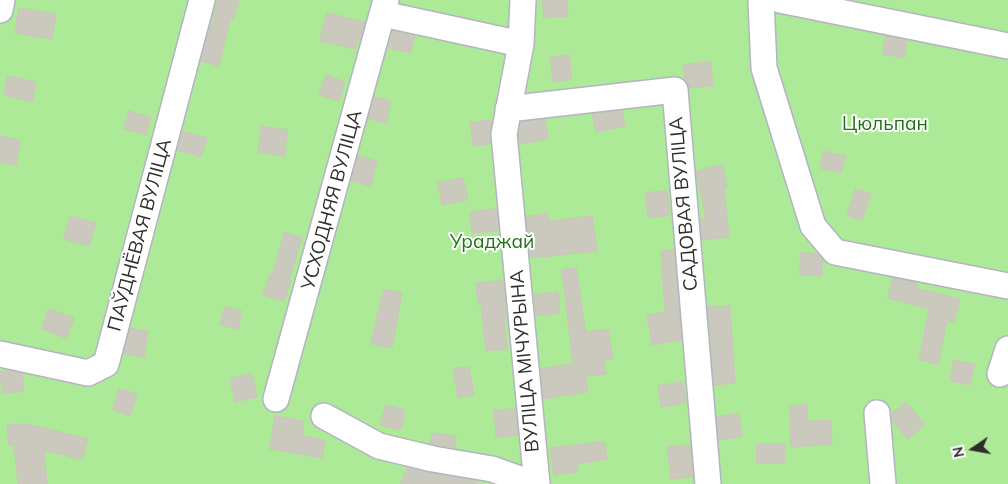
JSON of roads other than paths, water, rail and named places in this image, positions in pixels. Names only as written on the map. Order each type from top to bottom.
[{"type":"lane","points":[[0,10],[1,0]]},
{"type":"lane","name":"ПАЎДНЁВАЯ ВУЛІЦА","points":[[0,354],[88,373],[106,364],[202,0]]},
{"type":"lane","name":"ВУЛІЦА МІЧУРЫНА","points":[[523,0],[521,44],[504,134],[536,484]]},
{"type":"lane","points":[[761,0],[764,68],[813,226],[835,252],[1008,286]]},
{"type":"lane","points":[[780,0],[1008,46]]},
{"type":"lane","points":[[385,7],[521,44]]},
{"type":"lane","name":"УСХОДНЯЯ ВУЛІЦА","points":[[276,399],[385,7]]},
{"type":"lane","name":"САДОВАЯ ВУЛІЦА","points":[[508,109],[675,90],[708,484]]},
{"type":"lane","points":[[1000,374],[1008,349]]},
{"type":"lane","points":[[877,413],[883,484]]},
{"type":"lane","points":[[324,416],[379,446],[432,459],[492,469],[536,484]]},
{"type":"park label","name":"Цюльпан","points":[[885,124]]},
{"type":"park label","name":"Ураджай","points":[[492,242]]}]
